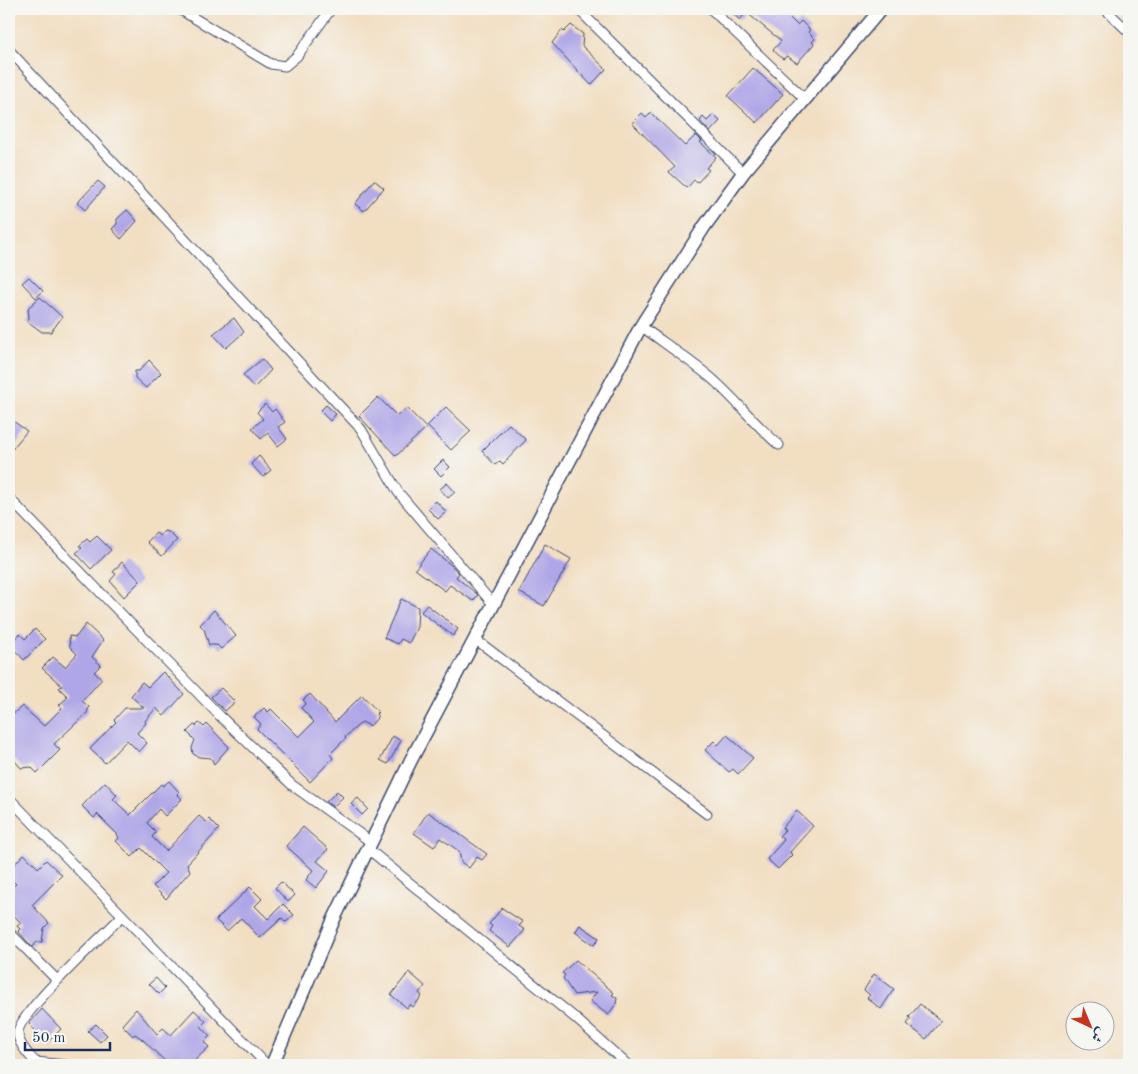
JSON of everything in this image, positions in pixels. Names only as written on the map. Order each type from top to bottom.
[{"type":"street","points":[[179,9],[271,64],[285,66],[297,56],[331,9]]},
{"type":"street","points":[[578,9],[743,173]]},
{"type":"street","points":[[711,9],[805,99]]},
{"type":"street","points":[[272,1065],[334,919],[369,845],[493,604],[641,326],[704,227],[743,173],[881,9]]},
{"type":"street","points":[[1105,9],[1129,32]]},
{"type":"street","points":[[9,50],[361,429],[398,492],[493,604]]},
{"type":"street","points":[[641,326],[710,377],[731,396],[755,424],[779,445]]},
{"type":"street","points":[[9,498],[220,716],[292,785],[369,845],[574,1017],[628,1065]]},
{"type":"street","points":[[475,639],[707,814]]},
{"type":"street","points":[[11,804],[267,1065]]},
{"type":"street","points":[[65,1065],[37,1064],[22,1045],[18,1033],[21,1022],[57,980],[122,916]]},
{"type":"street","points":[[9,932],[57,980]]},
{"type":"building","points":[[727,9],[781,9],[797,25],[801,21],[810,30],[808,32],[815,39],[812,42],[814,44],[797,63],[787,56],[783,59],[773,50],[781,41],[746,12],[740,20]]},
{"type":"building","points":[[571,25],[583,34],[582,46],[606,69],[591,85],[552,43],[562,30],[564,32]]},
{"type":"building","points":[[753,68],[783,94],[757,123],[728,96]]},
{"type":"building","points":[[642,113],[646,118],[651,113],[685,146],[696,135],[702,141],[700,142],[716,157],[706,168],[709,170],[698,182],[694,180],[687,188],[669,172],[675,167],[632,123]]},
{"type":"building","points":[[713,115],[720,121],[710,132],[700,121],[703,117],[707,121]]},
{"type":"building","points":[[374,180],[384,188],[364,211],[355,204]]},
{"type":"building","points":[[98,181],[105,187],[85,210],[77,203]]},
{"type":"building","points":[[127,210],[137,221],[121,239],[112,229],[117,224],[117,219]]},
{"type":"building","points":[[29,277],[43,291],[36,298],[22,283]]},
{"type":"building","points":[[40,297],[62,317],[51,332],[42,332],[27,321],[29,318],[28,308]]},
{"type":"building","points":[[234,318],[244,332],[226,348],[213,334]]},
{"type":"building","points":[[262,359],[271,370],[254,388],[243,375]]},
{"type":"building","points":[[149,360],[161,373],[146,388],[135,378],[135,371],[139,371]]},
{"type":"building","points":[[378,397],[397,416],[407,408],[426,428],[396,456],[359,416]]},
{"type":"building","points":[[265,404],[272,412],[275,409],[285,422],[278,427],[287,439],[278,446],[268,433],[261,439],[252,428],[263,419],[257,412]]},
{"type":"building","points":[[326,405],[336,414],[330,421],[320,411]]},
{"type":"building","points":[[446,407],[471,431],[451,450],[427,426]]},
{"type":"building","points":[[9,418],[27,431],[9,453]]},
{"type":"building","points":[[509,424],[526,440],[503,464],[500,461],[495,465],[482,451]]},
{"type":"building","points":[[259,456],[271,470],[263,477],[251,464]]},
{"type":"building","points":[[443,460],[450,467],[441,476],[434,469]]},
{"type":"building","points":[[447,483],[455,492],[448,498],[440,489]]},
{"type":"building","points":[[436,501],[446,512],[438,519],[428,509]]},
{"type":"building","points":[[164,531],[169,532],[177,540],[162,556],[147,542],[156,533],[160,536]]},
{"type":"building","points":[[97,536],[111,550],[91,569],[76,553],[82,548],[79,546],[87,539],[90,542]]},
{"type":"building","points":[[545,544],[571,559],[544,606],[519,592]]},
{"type":"building","points":[[431,549],[451,565],[459,573],[456,577],[478,595],[473,601],[450,585],[445,591],[415,569]]},
{"type":"building","points":[[122,562],[140,581],[124,597],[110,581],[116,574],[113,572]]},
{"type":"building","points":[[401,599],[418,607],[417,627],[409,643],[401,639],[398,644],[384,638]]},
{"type":"building","points":[[427,605],[458,629],[453,636],[421,612]]},
{"type":"building","points":[[214,610],[236,636],[221,649],[217,645],[209,645],[204,629],[200,625]]},
{"type":"building","points":[[86,624],[103,640],[92,657],[101,665],[94,672],[102,679],[82,701],[89,707],[87,713],[54,744],[60,750],[37,773],[31,767],[21,768],[9,754],[9,718],[22,706],[44,726],[62,708],[59,705],[68,697],[59,688],[62,686],[42,668],[53,657],[65,667],[77,654],[70,647],[69,636],[76,637]]},
{"type":"building","points":[[35,629],[45,639],[24,660],[9,644],[20,634],[25,639]]},
{"type":"building","points":[[163,672],[184,694],[164,716],[156,708],[145,721],[146,723],[137,733],[147,743],[139,752],[127,740],[105,763],[90,749],[116,722],[114,720],[125,708],[144,708],[131,696],[142,682],[148,687]]},
{"type":"building","points":[[221,688],[235,702],[225,711],[211,697]]},
{"type":"building","points":[[310,694],[335,722],[362,695],[378,712],[376,714],[378,717],[370,726],[362,722],[345,737],[330,754],[333,758],[310,782],[257,729],[261,724],[254,717],[264,708],[268,712],[271,709],[299,737],[314,722],[301,708],[306,703],[303,700]]},
{"type":"building","points":[[199,723],[204,727],[207,724],[229,747],[214,764],[211,758],[199,757],[193,754],[192,748],[195,740],[187,732]]},
{"type":"building","points":[[727,735],[753,758],[738,774],[733,769],[729,772],[705,750],[714,741],[718,745]]},
{"type":"building","points":[[393,736],[401,741],[388,764],[380,760]]},
{"type":"building","points":[[169,781],[179,792],[177,794],[182,799],[165,816],[159,809],[147,823],[156,832],[152,837],[166,851],[199,816],[206,822],[209,819],[219,829],[187,864],[190,871],[166,899],[153,886],[166,873],[141,848],[132,857],[116,841],[119,838],[117,834],[97,814],[94,818],[82,806],[105,782],[117,795],[113,799],[130,815],[161,784],[163,786]]},
{"type":"building","points":[[337,791],[343,797],[333,807],[326,802]]},
{"type":"building","points":[[358,798],[368,809],[362,815],[351,804]]},
{"type":"building","points":[[797,811],[813,826],[790,852],[792,855],[778,869],[767,859],[784,840],[779,836],[785,830],[782,828]]},
{"type":"building","points":[[428,812],[487,854],[482,860],[477,857],[469,868],[461,862],[459,851],[440,838],[434,847],[414,833]]},
{"type":"building","points":[[303,827],[328,849],[317,861],[329,871],[316,888],[306,880],[313,870],[286,846]]},
{"type":"building","points":[[24,854],[38,868],[46,860],[62,875],[32,905],[49,923],[44,928],[42,942],[37,942],[32,947],[18,931],[20,929],[17,926],[21,923],[9,910],[9,890],[16,884],[9,877],[9,870]]},
{"type":"building","points":[[281,882],[295,895],[288,902],[275,888]]},
{"type":"building","points":[[250,887],[262,899],[255,906],[268,919],[283,904],[294,915],[286,922],[282,918],[260,938],[241,918],[227,931],[216,920]]},
{"type":"building","points":[[502,908],[523,922],[519,926],[525,930],[510,947],[489,931],[492,926],[489,924]]},
{"type":"building","points":[[580,925],[599,938],[594,945],[575,932]]},
{"type":"building","points":[[576,960],[614,993],[612,995],[617,998],[616,1004],[608,1015],[590,1001],[597,992],[574,995],[563,978],[565,975],[562,973]]},
{"type":"building","points":[[409,972],[425,986],[419,993],[422,996],[413,1007],[410,1004],[407,1008],[391,995]]},
{"type":"building","points":[[874,974],[894,989],[881,1009],[867,998],[870,995],[864,990]]},
{"type":"building","points":[[156,978],[165,988],[159,994],[149,984]]},
{"type":"building","points":[[920,1004],[941,1021],[926,1039],[907,1024],[911,1019],[909,1017]]},
{"type":"building","points":[[42,1009],[61,1029],[47,1043],[29,1024]]},
{"type":"building","points":[[136,1009],[157,1034],[163,1028],[171,1035],[194,1010],[206,1021],[201,1026],[210,1036],[204,1042],[209,1047],[190,1065],[169,1065],[142,1039],[135,1034],[133,1036],[122,1025]]},
{"type":"building","points":[[96,1024],[107,1035],[100,1042],[88,1031]]}]
